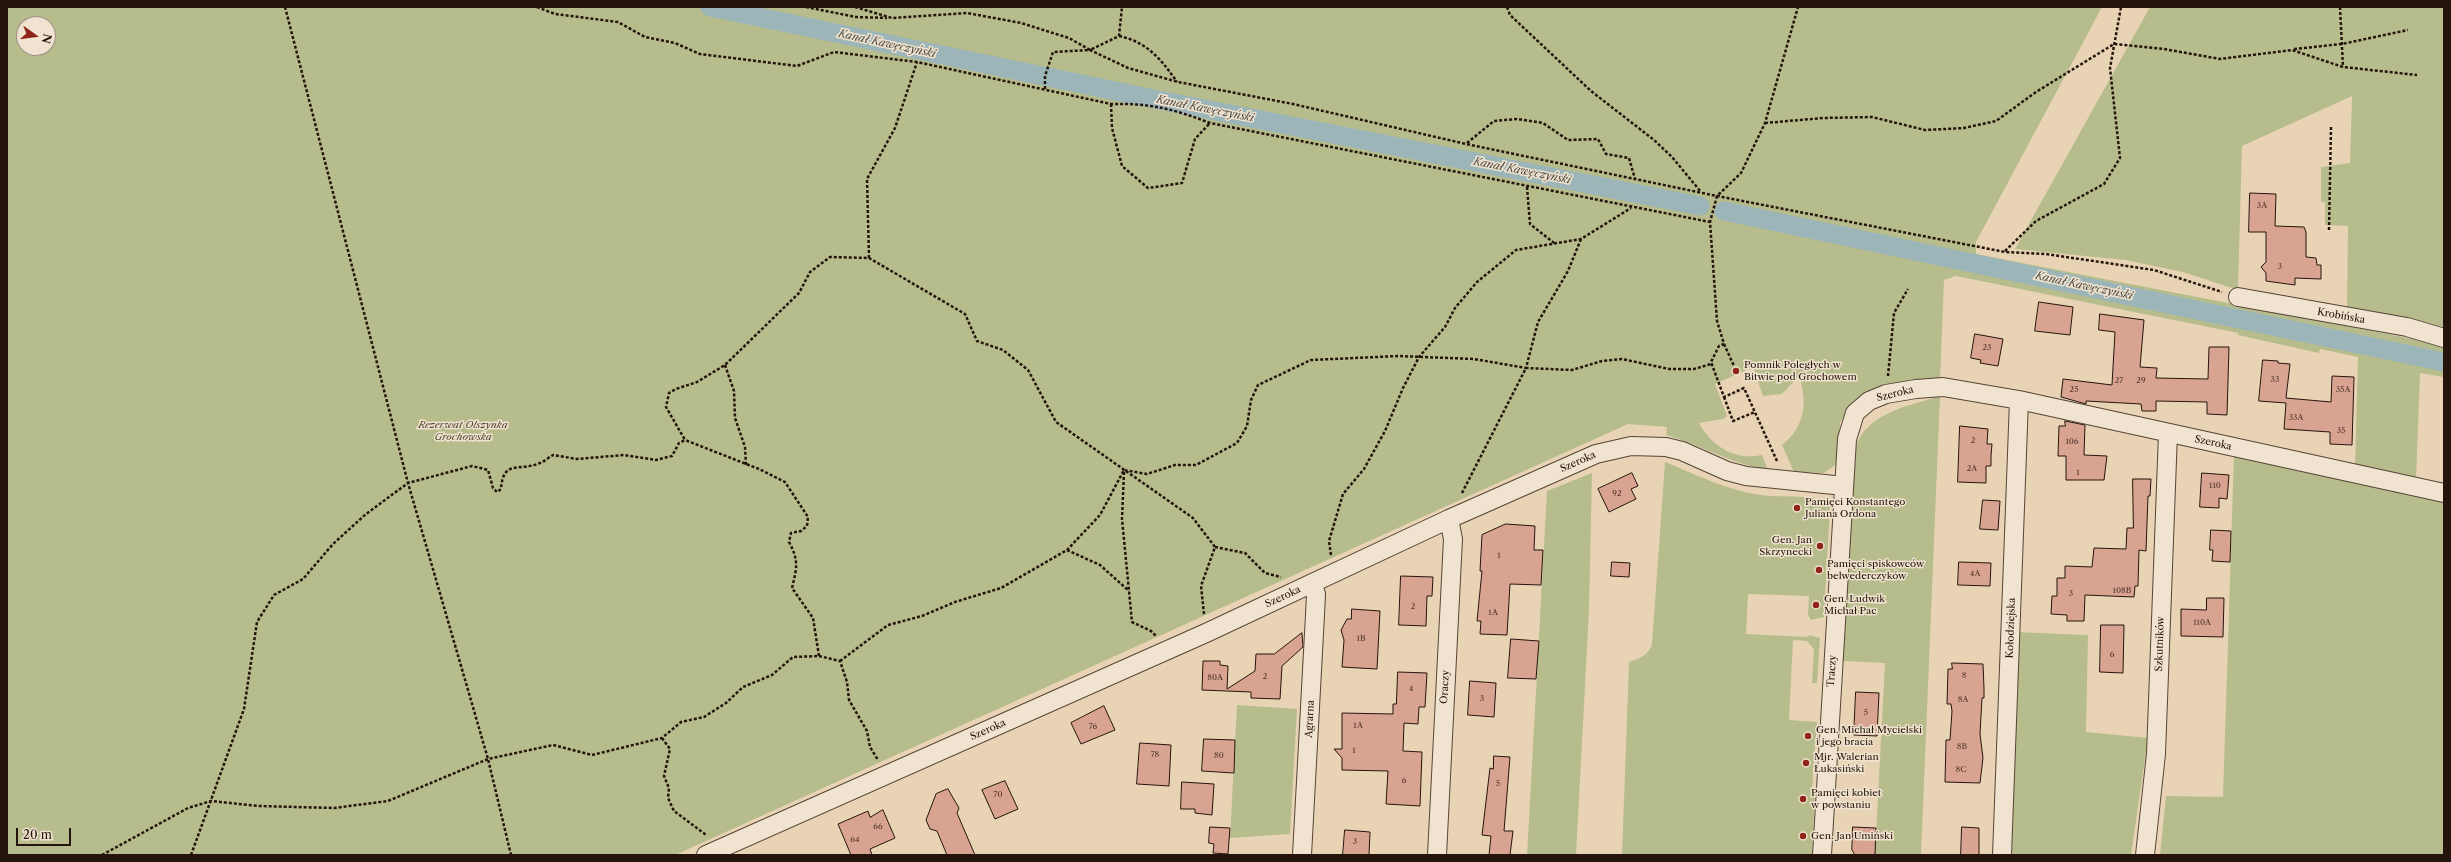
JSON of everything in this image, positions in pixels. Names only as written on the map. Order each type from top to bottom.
[{"type":"street","name":"Krobińska","points":[[2238,297],[2407,327],[2444,338]]},
{"type":"street","name":"Szeroka","points":[[706,855],[1206,633],[1449,519],[1596,454],[1631,446],[1676,449],[1727,471],[1746,476],[1844,486],[1847,439],[1855,413],[1868,401],[1886,394],[1916,389],[1943,387],[2019,400],[2444,493]]},
{"type":"street","name":"Kołodziejska","points":[[2002,855],[2019,400]]},
{"type":"street","name":"Szkutników","points":[[2145,855],[2156,754],[2168,433]]},
{"type":"street","name":"Traczy","points":[[1822,855],[1844,486]]},
{"type":"street","name":"Oraczy","points":[[1436,855],[1453,539],[1449,519]]},
{"type":"street","name":"Agrarna","points":[[1302,855],[1316,594],[1312,583]]},
{"type":"path","points":[[284,7],[408,483],[488,759],[511,855]]},
{"type":"path","points":[[537,7],[555,14],[618,22],[645,37],[674,43],[700,54],[797,66],[834,52],[917,62],[1111,104],[1143,104],[1182,112],[1210,123],[1632,208],[1710,222]]},
{"type":"path","points":[[806,7],[856,17],[892,18],[966,13],[1021,23],[1069,38],[1128,68],[1178,82],[1294,104],[1466,144],[1717,196],[2005,252],[2046,254],[2154,270],[2238,297]]},
{"type":"path","points":[[855,7],[892,18]]},
{"type":"path","points":[[1119,36],[1122,7]]},
{"type":"path","points":[[1508,7],[1510,15],[1591,92],[1672,156],[1701,192]]},
{"type":"path","points":[[1734,366],[1724,344],[1717,321],[1710,222],[1717,196],[1741,173],[1765,123],[1798,7]]},
{"type":"path","points":[[2005,252],[2036,221],[2104,184],[2120,158],[2110,68],[2121,7]]},
{"type":"path","points":[[2340,7],[2343,67]]},
{"type":"path","points":[[1765,123],[1823,118],[1872,117],[1925,130],[1964,128],[1996,121],[2036,92],[2114,44],[2164,49],[2220,59],[2342,44],[2408,30]]},
{"type":"path","points":[[1045,89],[1045,76],[1053,52],[1090,50],[1119,36],[1135,40],[1161,60],[1178,82]]},
{"type":"path","points":[[2292,50],[2343,67],[2417,75]]},
{"type":"path","points":[[869,258],[867,178],[895,128],[917,62]]},
{"type":"path","points":[[1111,104],[1112,128],[1122,166],[1148,188],[1182,183],[1195,139],[1210,123]]},
{"type":"path","points":[[1466,144],[1494,122],[1517,119],[1543,123],[1568,140],[1598,139],[1606,154],[1629,158],[1635,179]]},
{"type":"path","points":[[2329,230],[2331,127]]},
{"type":"path","points":[[1527,187],[1530,224],[1555,243]]},
{"type":"path","points":[[1332,559],[1329,541],[1343,494],[1364,469],[1385,431],[1403,388],[1419,357],[1445,327],[1455,308],[1477,282],[1516,250],[1581,239],[1632,208]]},
{"type":"path","points":[[1449,519],[1526,368],[1538,322],[1568,271],[1581,239]]},
{"type":"path","points":[[819,656],[817,632],[813,618],[792,588],[797,556],[788,542],[791,533],[801,531],[807,526],[808,517],[785,482],[759,469],[685,440],[666,407],[669,393],[676,389],[698,382],[725,365],[799,293],[810,272],[830,257],[869,258],[965,314],[978,341],[1003,350],[1028,370],[1056,422],[1193,518],[1215,547],[1245,553],[1265,574],[1312,583]]},
{"type":"path","points":[[1886,394],[1894,313],[1908,289]]},
{"type":"path","points":[[1724,344],[1719,346],[1710,362],[1733,421],[1755,412]]},
{"type":"path","points":[[1124,470],[1147,474],[1175,465],[1196,465],[1237,442],[1247,426],[1251,400],[1258,385],[1311,360],[1398,356],[1474,359],[1526,368],[1572,370],[1602,361],[1622,359],[1669,370],[1694,369],[1712,364]]},
{"type":"path","points":[[725,365],[734,390],[735,418],[745,447],[746,465]]},
{"type":"path","points":[[1724,397],[1744,388],[1785,481]]},
{"type":"path","points":[[191,855],[212,801],[244,709],[257,622],[274,595],[303,579],[333,544],[366,514],[408,483],[472,466],[488,470],[493,488],[497,492],[501,489],[502,476],[508,470],[540,463],[553,455],[577,459],[624,455],[656,460],[672,456],[679,443],[685,440]]},
{"type":"path","points":[[840,661],[888,625],[922,616],[955,602],[1001,588],[1067,550],[1100,515],[1124,470]]},
{"type":"path","points":[[1124,470],[1122,519],[1132,622],[1151,631],[1168,649]]},
{"type":"path","points":[[1206,633],[1201,586],[1215,547]]},
{"type":"path","points":[[1067,550],[1100,565],[1129,591]]},
{"type":"path","points":[[102,855],[188,808],[212,801],[259,806],[334,808],[388,801],[488,759],[552,745],[592,755],[662,738],[681,722],[704,717],[726,703],[742,687],[772,675],[793,657],[819,656],[840,661]]},
{"type":"path","points":[[840,661],[847,682],[849,700],[867,730],[870,747],[887,774]]},
{"type":"path","points":[[662,738],[670,749],[664,776],[669,788],[668,798],[674,811],[723,847]]},
{"type":"green space","name":"Rezerwat Olszynka Grochowska","points":[[7,7],[2102,7],[1976,242],[1976,254],[2444,345],[2444,377],[2420,373],[2416,479],[2355,466],[2358,357],[2320,349],[2319,353],[2238,335],[2238,333],[1956,276],[1944,280],[1940,380],[1856,402],[1840,422],[1838,461],[1824,473],[1794,472],[1782,445],[1796,430],[1802,414],[1804,405],[1802,386],[1799,376],[1782,394],[1763,396],[1753,367],[1715,384],[1727,416],[1723,419],[1699,423],[1710,439],[1725,450],[1742,456],[1762,455],[1768,470],[1729,459],[1666,435],[1667,427],[1628,424],[675,855],[7,855]]},
{"type":"green space","points":[[2150,7],[2444,7],[2444,327],[2347,309],[2348,226],[2325,225],[2325,202],[2321,202],[2321,167],[2350,163],[2352,96],[2242,146],[2238,290],[2183,272],[2125,260],[2015,249]]},
{"type":"green space","points":[[1940,396],[1921,855],[1875,855],[1885,663],[1843,661],[1854,453],[1859,440],[1866,429],[1876,420],[1900,408]]},
{"type":"green space","points":[[2234,453],[2444,498],[2444,855],[2160,855],[2166,796],[2223,797]]},
{"type":"green space","points":[[1665,462],[1729,488],[1770,496],[1813,498],[1827,503],[1830,507],[1824,617],[1811,620],[1808,615],[1809,596],[1748,594],[1746,634],[1808,637],[1809,635],[1820,638],[1817,683],[1812,683],[1814,649],[1807,641],[1793,640],[1789,720],[1817,722],[1812,789],[1815,789],[1812,855],[1622,855],[1629,662],[1646,654],[1652,644]]},
{"type":"green space","points":[[1592,473],[1589,610],[1576,855],[1527,855],[1547,491]]},
{"type":"green space","points":[[2015,632],[2088,635],[2086,732],[2148,738],[2131,855],[2007,855]]},
{"type":"green space","points":[[1237,705],[1297,709],[1290,834],[1230,838]]},
{"type":"building","points":[[2250,193],[2276,194],[2275,226],[2304,227],[2306,232],[2306,257],[2316,258],[2317,265],[2321,265],[2321,279],[2295,278],[2295,285],[2266,281],[2266,273],[2261,267],[2266,262],[2266,232],[2249,232]]},
{"type":"building","points":[[2039,302],[2073,307],[2070,335],[2035,331]]},
{"type":"building","points":[[2100,314],[2144,320],[2140,367],[2157,368],[2156,378],[2208,379],[2209,347],[2229,347],[2227,415],[2207,414],[2207,402],[2156,401],[2156,411],[2142,411],[2141,404],[2086,401],[2086,404],[2061,397],[2063,379],[2112,385],[2115,332],[2099,330]]},
{"type":"building","points":[[1975,334],[2003,339],[1998,366],[1980,363],[1981,360],[1971,358]]},
{"type":"building","points":[[2263,360],[2278,361],[2278,363],[2290,364],[2286,398],[2331,402],[2332,376],[2354,377],[2352,445],[2330,444],[2330,432],[2284,429],[2286,403],[2259,401]]},
{"type":"building","points":[[2065,421],[2085,425],[2084,455],[2107,456],[2104,480],[2066,480],[2066,456],[2058,456],[2059,426],[2065,426]]},
{"type":"building","points":[[1960,426],[1988,429],[1987,444],[1992,444],[1991,466],[1986,466],[1986,483],[1958,482]]},
{"type":"building","points":[[1632,473],[1638,486],[1631,489],[1636,499],[1609,512],[1598,489]]},
{"type":"building","points":[[2202,473],[2229,475],[2227,499],[2219,498],[2219,508],[2200,507]]},
{"type":"building","points":[[2133,479],[2151,479],[2150,496],[2148,496],[2146,551],[2139,550],[2138,586],[2135,586],[2134,597],[2085,595],[2084,621],[2067,621],[2067,615],[2051,614],[2052,596],[2057,596],[2057,578],[2065,578],[2065,566],[2092,567],[2094,548],[2126,549],[2127,528],[2133,528]]},
{"type":"building","points":[[1983,500],[2000,501],[1998,530],[1980,529]]},
{"type":"building","points":[[1506,524],[1535,526],[1534,550],[1543,550],[1541,585],[1510,584],[1507,635],[1480,634],[1481,621],[1477,621],[1482,571],[1480,571],[1482,535]]},
{"type":"building","points":[[2211,530],[2231,531],[2230,562],[2212,561],[2213,550],[2210,550]]},
{"type":"building","points":[[1612,562],[1630,563],[1629,577],[1611,576]]},
{"type":"building","points":[[1959,562],[1991,563],[1990,586],[1958,585]]},
{"type":"building","points":[[1401,576],[1433,577],[1432,596],[1427,596],[1426,626],[1399,625]]},
{"type":"building","points":[[2207,598],[2224,598],[2223,637],[2181,636],[2181,609],[2206,610]]},
{"type":"building","points":[[1352,609],[1380,611],[1377,669],[1342,667],[1344,640],[1341,630],[1347,619],[1351,619]]},
{"type":"building","points":[[2101,625],[2124,625],[2123,673],[2100,672]]},
{"type":"building","points":[[1302,633],[1303,647],[1282,666],[1280,699],[1251,698],[1251,692],[1202,690],[1203,661],[1220,661],[1220,665],[1228,666],[1227,689],[1255,671],[1256,654],[1274,654]]},
{"type":"building","points":[[1511,639],[1539,641],[1536,679],[1508,678]]},
{"type":"building","points":[[1952,663],[1983,664],[1984,698],[1982,698],[1980,734],[1983,758],[1980,783],[1945,782],[1946,740],[1950,740],[1952,711],[1951,704],[1947,704],[1948,669],[1952,669]]},
{"type":"building","points":[[1398,672],[1427,673],[1425,707],[1419,707],[1418,724],[1404,723],[1403,751],[1422,752],[1420,806],[1386,804],[1388,771],[1342,770],[1342,758],[1334,749],[1342,749],[1342,713],[1393,714],[1393,704],[1396,704]]},
{"type":"building","points":[[1470,681],[1496,683],[1494,717],[1468,715]]},
{"type":"building","points":[[1856,692],[1879,693],[1877,736],[1854,735]]},
{"type":"building","points":[[1104,706],[1115,730],[1081,744],[1071,723]]},
{"type":"building","points":[[1204,739],[1235,740],[1234,773],[1202,771]]},
{"type":"building","points":[[1140,743],[1171,745],[1169,786],[1137,784]]},
{"type":"building","points":[[1494,756],[1510,757],[1504,831],[1513,831],[1510,855],[1489,855],[1491,836],[1482,835],[1490,768],[1493,769]]},
{"type":"building","points":[[1005,781],[1018,809],[995,819],[982,790]]},
{"type":"building","points":[[1182,782],[1214,784],[1212,815],[1195,813],[1195,809],[1181,809]]},
{"type":"building","points":[[948,789],[959,808],[957,813],[975,855],[947,855],[937,831],[930,829],[926,820],[936,794]]},
{"type":"building","points":[[883,810],[895,838],[870,849],[872,855],[851,855],[838,824],[868,811],[870,817]]},
{"type":"building","points":[[1210,827],[1230,828],[1228,854],[1213,853],[1214,844],[1209,843]]},
{"type":"building","points":[[1853,827],[1876,828],[1875,855],[1855,855],[1852,850]]},
{"type":"building","points":[[1962,827],[1979,828],[1979,855],[1961,855]]},
{"type":"building","points":[[1345,830],[1370,832],[1369,855],[1343,855]]},
{"type":"waterway","name":"Kanał Kawęczyński","points":[[710,7],[1159,100],[1700,206]]},
{"type":"waterway","name":"Kanał Kawęczyński","points":[[1724,211],[2444,362]]},
{"type":"place","name":"Pomnik Poległych w Bitwie pod Grochowem","points":[[1736,371]]},
{"type":"place","name":"Pamięci Konstantego Juliana Ordona","points":[[1797,508]]},
{"type":"place","name":"Gen. Jan Skrzynecki","points":[[1820,546]]},
{"type":"place","name":"Pamięci spiskowców belwederczyków","points":[[1819,570]]},
{"type":"place","name":"Gen. Ludwik Michał Pac","points":[[1816,605]]},
{"type":"place","name":"Gen. Michał Mycielski i jego bracia","points":[[1808,736]]},
{"type":"place","name":"Mjr. Walerian Łukasiński","points":[[1806,763]]},
{"type":"place","name":"Pamięci kobiet w powstaniu","points":[[1803,799]]},
{"type":"place","name":"Gen. Jan Umiński","points":[[1803,836]]}]
